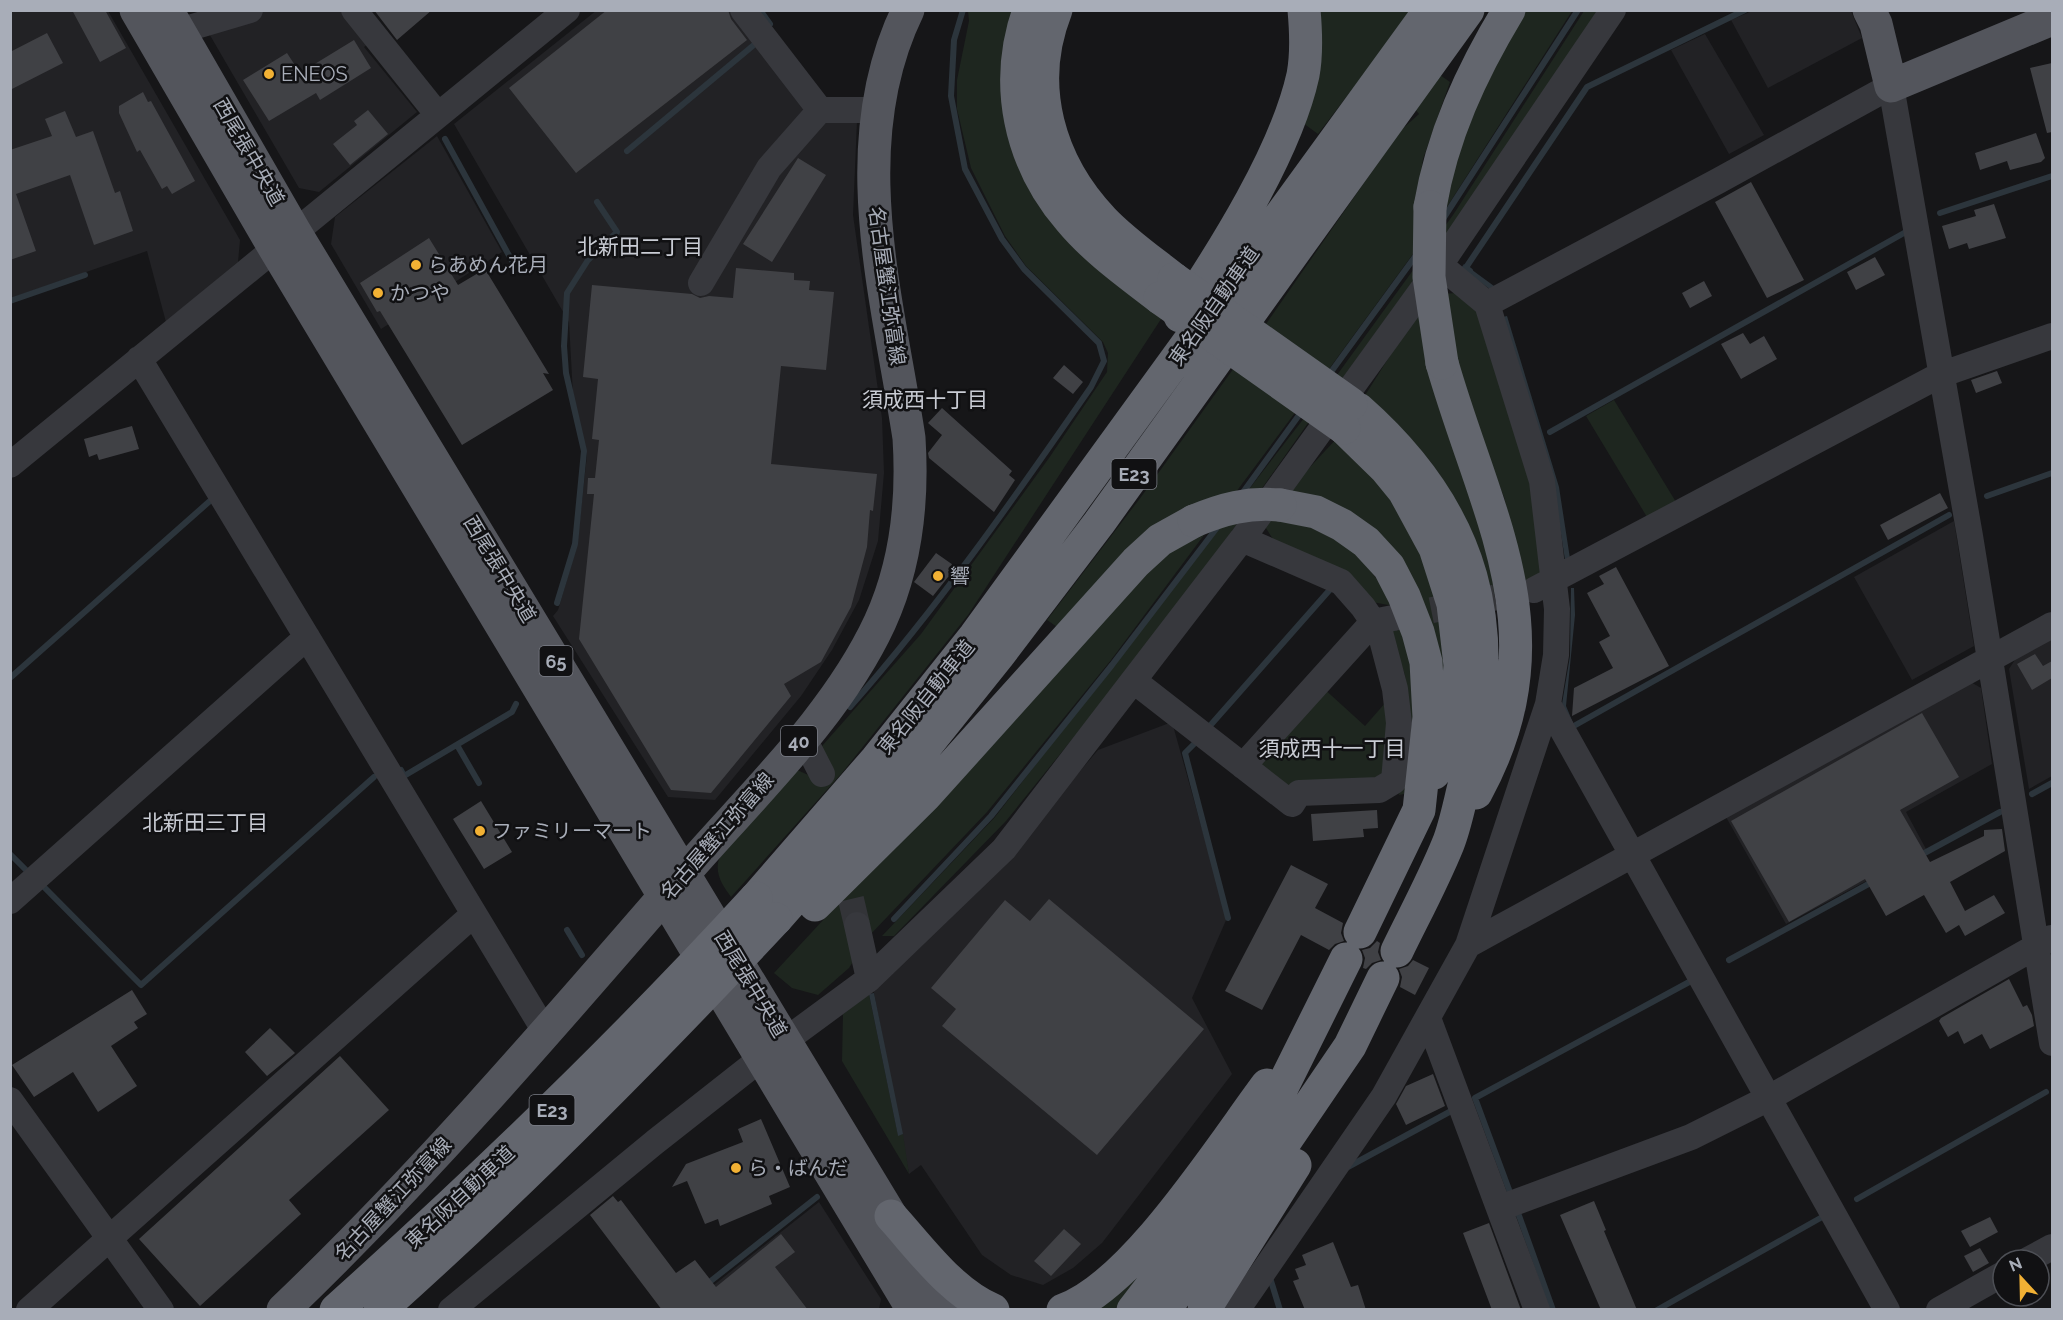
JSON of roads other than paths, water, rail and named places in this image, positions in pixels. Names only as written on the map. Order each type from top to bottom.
[{"type":"highway","points":[[1029,10],[1019,43],[1016,90],[1021,124],[1038,172],[1071,222],[1110,260],[1167,288],[1351,419],[1401,450],[1437,498],[1463,552],[1479,609],[1483,671],[1473,750],[1449,842]]},
{"type":"highway","points":[[1056,10],[1044,52],[1042,94],[1051,138],[1074,184],[1105,222],[1167,288]]},
{"type":"highway","points":[[975,636],[1021,556],[1214,264],[1270,161],[1297,98],[1303,72],[1304,10]]},
{"type":"highway","name":"東名阪自動車道","points":[[336,1310],[543,1119],[686,974],[774,916],[876,760],[975,636],[1430,10]]},
{"type":"highway","name":"東名阪自動車道","points":[[380,1310],[489,1211],[636,1068],[901,777],[998,656],[1099,523],[1468,10]]},
{"type":"highway","points":[[1204,1310],[1292,1172],[1449,842],[1495,758],[1507,717],[1516,634],[1508,566],[1442,363],[1430,277],[1430,207],[1443,147],[1456,110],[1509,10]]},
{"type":"highway","points":[[1133,1310],[1211,1209],[1252,1148],[1274,1108],[1311,1025],[1419,810],[1456,717],[1460,665],[1453,604],[1435,548],[1404,491],[1351,419]]},
{"type":"highway","points":[[774,916],[926,795],[1136,562],[1160,540],[1194,521],[1224,509],[1246,504],[1280,505],[1316,512],[1366,542],[1389,567],[1404,596],[1421,642],[1429,690],[1419,810]]},
{"type":"highway","points":[[1070,1308],[1096,1291],[1151,1239],[1311,1025]]},
{"type":"highway","points":[[1164,1310],[1229,1224],[1350,1046]]},
{"type":"highway","points":[[891,1216],[948,1278],[967,1295],[993,1310]]},
{"type":"main road","name":"西尾張中央道","points":[[136,10],[285,241],[774,1049],[906,1307]]},
{"type":"main road","name":"名古屋蟹江弥富線","points":[[283,1310],[348,1248],[546,1033],[803,737],[846,684],[880,621],[898,573],[907,523],[911,470],[909,438],[874,221],[876,110],[889,60],[908,10]]},
{"type":"main road","points":[[1869,10],[1876,24],[1891,86],[2052,19]]},
{"type":"main road","name":"西尾張中央道","points":[[173,21],[285,241]]},
{"type":"main road","name":"西尾張中央道","points":[[774,1049],[891,1216],[948,1310]]},
{"type":"street","points":[[173,21],[250,10]]},
{"type":"street","points":[[354,10],[438,115]]},
{"type":"street","points":[[10,465],[567,10]]},
{"type":"street","points":[[743,10],[820,110]]},
{"type":"street","points":[[451,1310],[526,1250],[560,1217],[774,1049],[869,979],[1004,849],[1242,539],[1440,265],[1613,10]]},
{"type":"street","points":[[1487,304],[1891,86],[1940,375],[1971,536],[1989,660],[2045,941],[2052,1043]]},
{"type":"street","points":[[701,283],[769,168],[820,110],[876,110]]},
{"type":"street","points":[[1237,1310],[1384,1096],[1468,945],[1548,704],[1556,655],[1544,586],[1542,481],[1487,304],[1440,265]]},
{"type":"street","points":[[1544,586],[1940,375],[2052,336]]},
{"type":"street","points":[[139,359],[546,1033]]},
{"type":"street","points":[[10,446],[43,437]]},
{"type":"street","points":[[1242,539],[1341,582],[1383,620]]},
{"type":"street","points":[[1134,681],[1292,804],[1299,794],[1379,790],[1394,781],[1399,723],[1395,689],[1380,632],[1383,620]]},
{"type":"street","points":[[1243,766],[1383,620]]},
{"type":"street","points":[[1468,945],[2052,625]]},
{"type":"street","points":[[10,901],[307,637]]},
{"type":"street","points":[[1548,704],[1640,851],[1776,1094],[1907,1310]]},
{"type":"street","points":[[803,737],[822,774]]},
{"type":"street","points":[[29,1310],[474,914]]},
{"type":"street","points":[[857,925],[869,979]]},
{"type":"street","points":[[1500,1208],[1692,1137],[1776,1094],[2045,941]]},
{"type":"street","points":[[1428,1018],[1537,1310]]},
{"type":"street","points":[[1776,1094],[1887,1310]]},
{"type":"street","points":[[10,1100],[111,1236],[161,1310]]},
{"type":"street","points":[[348,1248],[397,1310]]},
{"type":"street","points":[[1939,1310],[1991,1281]]},
{"type":"waterway","points":[[760,10],[770,24]]},
{"type":"waterway","points":[[850,707],[915,630],[975,550],[1091,387],[1104,361],[1099,343],[1024,269],[1002,239],[965,169],[951,96],[954,40],[963,10]]},
{"type":"waterway","points":[[1443,219],[1578,10]]},
{"type":"waterway","points":[[1470,271],[1466,268],[1467,266],[1587,87],[1745,10]]},
{"type":"waterway","points":[[627,151],[755,44]]},
{"type":"waterway","points":[[445,139],[517,270]]},
{"type":"waterway","points":[[1940,213],[2052,176]]},
{"type":"waterway","points":[[557,603],[575,544],[584,451],[566,373],[564,346],[567,293],[588,260],[617,232],[597,202]]},
{"type":"waterway","points":[[1550,432],[1904,233]]},
{"type":"waterway","points":[[1328,376],[1417,254]]},
{"type":"waterway","points":[[10,301],[85,275]]},
{"type":"waterway","points":[[1241,495],[1302,411]]},
{"type":"waterway","points":[[1987,496],[2052,473]]},
{"type":"waterway","points":[[10,678],[211,500]]},
{"type":"waterway","points":[[1572,727],[1949,515]]},
{"type":"waterway","points":[[894,919],[991,816],[1112,665],[1219,525]]},
{"type":"waterway","points":[[1208,728],[1334,585]]},
{"type":"waterway","points":[[401,770],[404,776],[512,712],[516,704]]},
{"type":"waterway","points":[[1199,739],[1185,753],[1228,918]]},
{"type":"waterway","points":[[457,745],[479,783]]},
{"type":"waterway","points":[[42,885],[141,985],[374,777]]},
{"type":"waterway","points":[[2032,794],[2052,783]]},
{"type":"waterway","points":[[1919,856],[2000,812]]},
{"type":"waterway","points":[[10,854],[26,870]]},
{"type":"waterway","points":[[1729,960],[1874,881]]},
{"type":"waterway","points":[[567,930],[582,955]]},
{"type":"waterway","points":[[1511,1195],[1475,1098],[1691,981]]},
{"type":"waterway","points":[[1857,1199],[2046,1092]]},
{"type":"waterway","points":[[1346,1168],[1453,1110]]},
{"type":"waterway","points":[[707,1284],[817,1197]]},
{"type":"waterway","points":[[1517,1210],[1553,1310]]},
{"type":"waterway","points":[[1657,1310],[1824,1216]]},
{"type":"waterway","points":[[1271,1281],[1280,1310]]},
{"type":"tunnel","points":[[1393,618],[1527,591]]},
{"type":"tunnel","points":[[842,861],[857,925]]},
{"type":"place","name":"ENEOS","points":[[269,74]]},
{"type":"place","name":"らあめん花月","points":[[416,265]]},
{"type":"place","name":"かつや","points":[[378,293]]},
{"type":"place","name":"響","points":[[938,576]]},
{"type":"place","name":"ファミリーマート","points":[[480,831]]},
{"type":"place","name":"ら・ばんだ","points":[[736,1168]]},
{"type":"district","name":"北新田二丁目","points":[[640,246]]},
{"type":"district","name":"須成西十丁目","points":[[925,399]]},
{"type":"district","name":"須成西十一丁目","points":[[1332,748]]},
{"type":"district","name":"北新田三丁目","points":[[205,822]]}]
